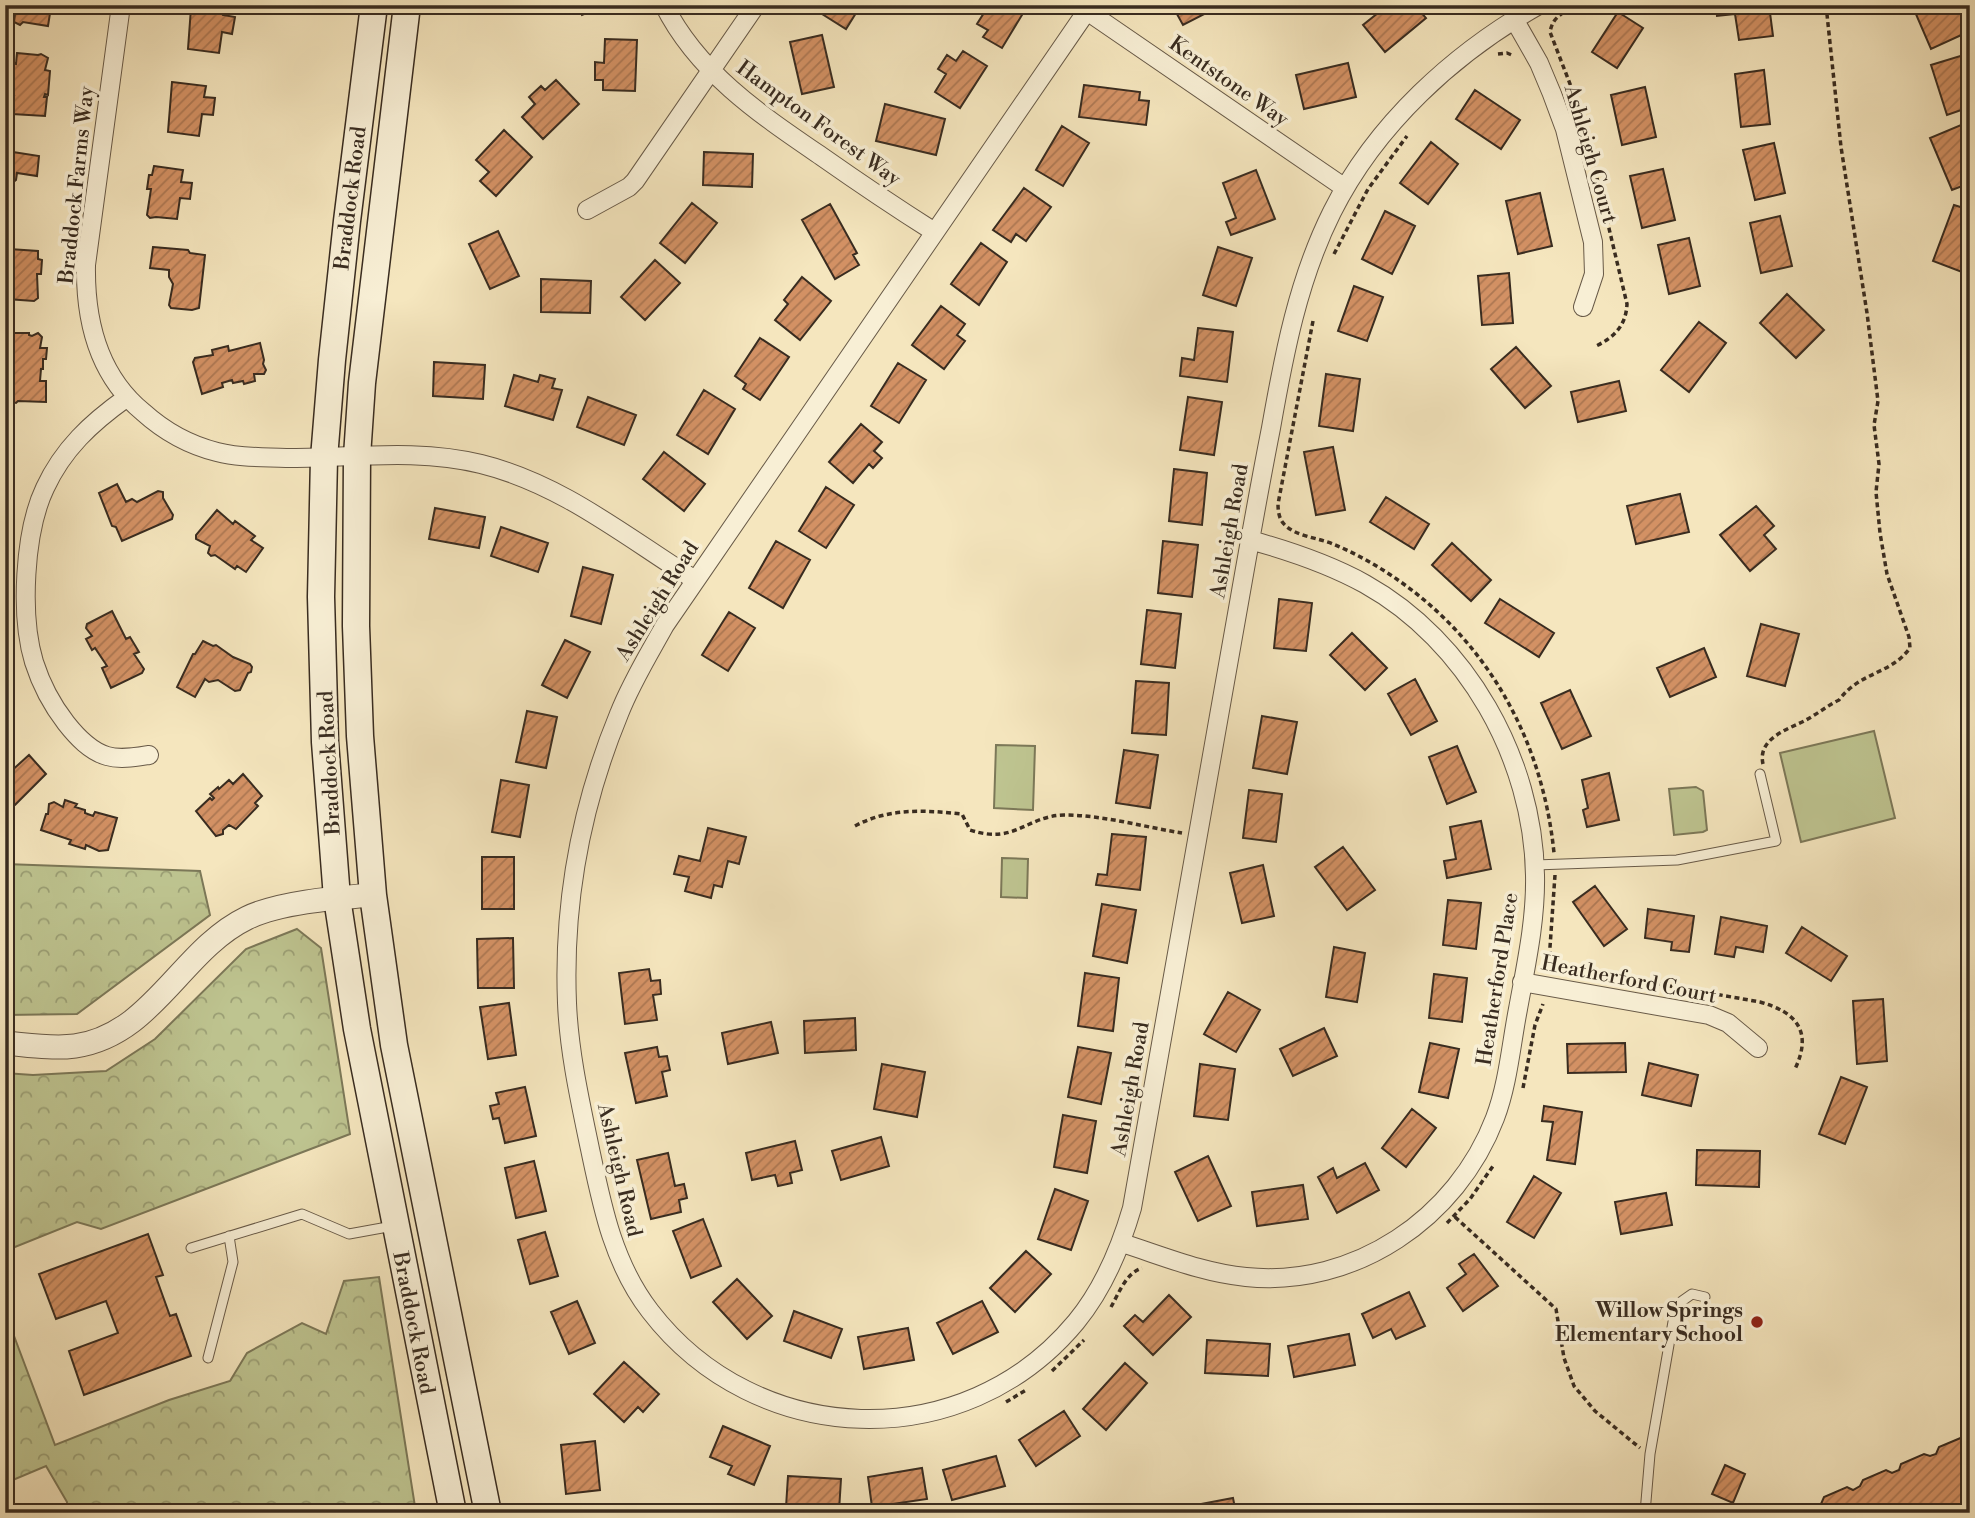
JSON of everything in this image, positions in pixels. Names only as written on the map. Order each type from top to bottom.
[{"type":"main road","name":"Braddock Road","points":[[374,5],[341,270],[324,458],[321,597],[326,742],[337,898],[357,1029],[453,1513]]},
{"type":"main road","name":"Braddock Road","points":[[407,5],[362,383],[357,456],[356,626],[359,722],[373,895],[404,1096],[488,1513]]},
{"type":"street","name":"Braddock Farms Way","points":[[121,5],[86,265],[86,290],[89,318],[99,348],[114,384],[126,398],[177,437],[218,453],[256,457],[440,457],[517,474],[575,501],[695,580]]},
{"type":"street","name":"Hampton Forest Way","points":[[664,5],[683,37],[711,70],[754,109],[933,231]]},
{"type":"street","points":[[586,210],[629,187],[635,181],[755,5]]},
{"type":"street","name":"Ashleigh Road","points":[[1089,8],[933,231],[665,625],[619,713],[597,772],[577,855],[568,928],[567,1004],[582,1108],[607,1227],[618,1257],[649,1310],[684,1349],[709,1369],[750,1393],[800,1411],[834,1418],[893,1419],[921,1415],[979,1396],[1007,1381],[1033,1363],[1077,1321],[1097,1293],[1122,1243],[1132,1208],[1284,352],[1298,297],[1316,247],[1345,188],[1404,110],[1446,68],[1514,19],[1539,5]]},
{"type":"street","name":"Kentstone Way","points":[[1089,8],[1345,188]]},
{"type":"street","name":"Ashleigh Court","points":[[1514,19],[1552,94],[1564,129],[1593,242],[1594,274],[1583,307]]},
{"type":"street","points":[[126,398],[94,421],[74,442],[57,465],[44,491],[34,521],[28,554],[29,634],[34,663],[48,696],[79,738],[93,750],[110,757],[149,755]]},
{"type":"street","name":"Heatherford Place","points":[[1122,1243],[1223,1274],[1273,1278],[1305,1275],[1338,1267],[1368,1256],[1414,1228],[1440,1203],[1472,1165],[1497,1114],[1522,982],[1534,906],[1535,865],[1527,806],[1510,753],[1493,717],[1456,662],[1429,633],[1396,605],[1367,585],[1339,571],[1294,553],[1250,540]]},
{"type":"street","points":[[5,1043],[59,1047],[106,1038],[138,1018],[194,959],[227,930],[258,914],[337,898],[373,895]]},
{"type":"street","name":"Heatherford Court","points":[[1522,982],[1709,1015],[1728,1023],[1758,1048]]},
{"type":"lane","points":[[1535,865],[1677,860],[1776,841],[1760,774]]},
{"type":"lane","points":[[191,1248],[302,1214],[349,1234],[395,1226]]},
{"type":"lane","points":[[208,1358],[233,1262],[229,1236]]},
{"type":"lane","points":[[1645,1513],[1650,1454],[1674,1316],[1682,1301],[1692,1294],[1704,1297]]},
{"type":"path","points":[[1760,774],[1765,746],[1777,735],[1839,699],[1845,691],[1869,675],[1892,666],[1903,658],[1910,648],[1909,637],[1887,575],[1880,533],[1876,492],[1879,464],[1874,425],[1878,401],[1864,287],[1841,147],[1826,5]]},
{"type":"path","points":[[1494,54],[1507,53],[1516,58]]},
{"type":"path","points":[[1332,260],[1368,189],[1409,133]]},
{"type":"path","points":[[1313,318],[1278,504],[1280,518],[1289,528],[1332,543],[1395,578],[1446,620],[1476,653],[1512,707],[1536,761],[1548,804],[1555,864],[1550,956],[1568,968],[1760,1002],[1783,1009],[1791,1015],[1801,1033],[1801,1056],[1795,1069]]},
{"type":"path","points":[[648,618],[660,596],[659,584]]},
{"type":"path","points":[[626,655],[641,628]]},
{"type":"path","points":[[855,826],[873,816],[914,811],[961,814],[970,830],[985,835],[1007,834],[1060,815],[1082,816],[1198,835]]},
{"type":"path","points":[[1522,1093],[1545,986]]},
{"type":"path","points":[[1446,1224],[1470,1199],[1497,1160]]},
{"type":"path","points":[[1440,1203],[1556,1309],[1564,1358],[1574,1386],[1595,1411],[1632,1444],[1650,1454]]},
{"type":"path","points":[[1109,1310],[1134,1271],[1147,1268]]},
{"type":"path","points":[[1049,1374],[1086,1339]]},
{"type":"path","points":[[1001,1405],[1034,1385]]},
{"type":"green space","points":[[1874,731],[1895,818],[1801,842],[1780,753]]},
{"type":"green space","points":[[996,745],[1035,746],[1033,810],[994,808]]},
{"type":"green space","points":[[1696,787],[1703,791],[1707,830],[1674,835],[1669,789]]},
{"type":"green space","points":[[1002,858],[1028,859],[1027,898],[1001,897]]},
{"type":"green space","points":[[5,864],[200,871],[210,915],[77,1014],[5,1015]]},
{"type":"green space","points":[[297,929],[321,948],[350,1134],[101,1229],[77,1222],[5,1251],[5,1073],[33,1075],[106,1071],[155,1039],[246,949]]},
{"type":"green space","points":[[379,1277],[416,1513],[67,1513],[67,1502],[46,1466],[8,1482],[5,1491],[5,1312],[55,1445],[169,1400],[230,1381],[247,1353],[302,1323],[326,1334],[344,1281]]},
{"type":"building","points":[[12,5],[51,7],[48,26],[23,22],[20,25],[14,22],[16,6]]},
{"type":"building","points":[[196,5],[225,5],[223,15],[235,17],[232,34],[222,32],[219,53],[188,49],[191,8],[196,9]]},
{"type":"building","points":[[578,5],[606,5],[582,15]]},
{"type":"building","points":[[816,5],[861,5],[846,29],[814,9]]},
{"type":"building","points":[[989,5],[1028,5],[1002,48],[983,37],[988,30],[977,24]]},
{"type":"building","points":[[1172,5],[1215,5],[1216,8],[1183,25]]},
{"type":"building","points":[[1388,5],[1415,5],[1426,18],[1385,52],[1363,25]]},
{"type":"building","points":[[1716,5],[1769,5],[1773,36],[1739,40],[1735,14],[1717,16]]},
{"type":"building","points":[[1912,5],[1961,5],[1970,31],[1931,49]]},
{"type":"building","points":[[1618,12],[1643,28],[1617,68],[1592,52]]},
{"type":"building","points":[[822,35],[834,87],[802,94],[790,42]]},
{"type":"building","points":[[605,39],[637,40],[635,91],[603,90],[603,80],[595,80],[595,62],[604,63]]},
{"type":"building","points":[[963,51],[987,66],[960,108],[935,92],[946,74],[938,69],[947,55],[956,61]]},
{"type":"building","points":[[17,53],[41,54],[48,58],[45,70],[50,71],[48,95],[45,94],[44,97],[47,97],[45,116],[12,114],[9,111],[14,96],[9,95],[12,63],[16,64]]},
{"type":"building","points":[[1970,53],[1970,107],[1947,115],[1931,65]]},
{"type":"building","points":[[1348,63],[1356,97],[1304,109],[1296,75]]},
{"type":"building","points":[[1764,70],[1770,124],[1741,127],[1735,74]]},
{"type":"building","points":[[556,80],[579,104],[543,139],[522,117],[535,104],[529,97],[541,86],[545,90]]},
{"type":"building","points":[[172,82],[206,86],[204,97],[215,98],[213,115],[202,114],[199,136],[168,132]]},
{"type":"building","points":[[1084,85],[1140,92],[1139,100],[1149,101],[1146,125],[1079,117]]},
{"type":"building","points":[[1645,87],[1656,137],[1622,145],[1611,95]]},
{"type":"building","points":[[1475,90],[1520,120],[1501,149],[1456,119]]},
{"type":"building","points":[[885,104],[945,119],[936,155],[876,141]]},
{"type":"building","points":[[1961,125],[1970,145],[1970,183],[1952,190],[1930,138]]},
{"type":"building","points":[[1062,126],[1089,143],[1063,186],[1036,170]]},
{"type":"building","points":[[504,130],[532,157],[496,196],[480,181],[489,172],[476,160]]},
{"type":"building","points":[[1431,142],[1458,164],[1428,204],[1400,183]]},
{"type":"building","points":[[1774,143],[1785,193],[1755,200],[1743,150]]},
{"type":"building","points":[[5,149],[39,156],[37,176],[17,173],[16,180],[11,184],[9,206],[5,208]]},
{"type":"building","points":[[704,152],[753,154],[752,187],[703,185]]},
{"type":"building","points":[[154,166],[183,170],[181,182],[192,183],[190,199],[180,198],[177,219],[150,218],[147,215],[151,189],[147,189],[149,175],[152,175]]},
{"type":"building","points":[[1663,169],[1675,220],[1642,228],[1630,176]]},
{"type":"building","points":[[1256,170],[1275,219],[1231,235],[1226,222],[1236,218],[1223,183]]},
{"type":"building","points":[[1024,188],[1051,207],[1026,241],[1016,234],[1011,242],[993,230]]},
{"type":"building","points":[[1540,193],[1552,246],[1518,254],[1506,201]]},
{"type":"building","points":[[692,203],[717,223],[685,263],[660,243]]},
{"type":"building","points":[[830,204],[857,253],[853,255],[859,265],[835,279],[802,220]]},
{"type":"building","points":[[1954,205],[1970,210],[1970,275],[1933,261]]},
{"type":"building","points":[[1385,211],[1415,226],[1392,274],[1362,259]]},
{"type":"building","points":[[1780,216],[1792,266],[1761,273],[1750,223]]},
{"type":"building","points":[[498,231],[519,276],[490,289],[469,244]]},
{"type":"building","points":[[1689,238],[1700,286],[1669,294],[1658,245]]},
{"type":"building","points":[[981,243],[1007,262],[979,305],[951,284]]},
{"type":"building","points":[[153,247],[188,250],[190,253],[205,255],[199,308],[171,308],[169,305],[173,284],[169,270],[150,268]]},
{"type":"building","points":[[1218,247],[1252,258],[1236,306],[1203,295]]},
{"type":"building","points":[[9,249],[38,251],[38,259],[42,260],[41,274],[37,274],[38,298],[34,301],[7,299],[5,261],[8,261]]},
{"type":"building","points":[[655,260],[680,283],[645,320],[621,297]]},
{"type":"building","points":[[1509,273],[1513,323],[1482,325],[1478,276]]},
{"type":"building","points":[[802,277],[831,301],[800,340],[775,320],[788,304],[784,300]]},
{"type":"building","points":[[541,279],[591,281],[590,313],[541,312]]},
{"type":"building","points":[[1354,286],[1383,297],[1367,341],[1338,331]]},
{"type":"building","points":[[1787,294],[1824,330],[1796,358],[1760,323]]},
{"type":"building","points":[[941,306],[965,324],[957,335],[965,341],[944,369],[912,345]]},
{"type":"building","points":[[1699,322],[1726,343],[1689,392],[1661,370]]},
{"type":"building","points":[[1198,328],[1233,332],[1227,382],[1180,376],[1182,358],[1194,360]]},
{"type":"building","points":[[11,333],[29,333],[32,336],[38,333],[42,337],[40,348],[47,348],[40,381],[46,381],[46,402],[8,401],[11,381],[5,381],[6,365],[10,365]]},
{"type":"building","points":[[760,338],[789,357],[760,400],[743,389],[746,384],[735,376]]},
{"type":"building","points":[[260,343],[266,370],[264,374],[254,374],[255,381],[244,384],[243,381],[233,383],[232,380],[222,383],[223,387],[202,394],[193,362],[195,358],[213,355],[212,350],[228,346],[229,351]]},
{"type":"building","points":[[1516,347],[1551,386],[1525,408],[1491,369]]},
{"type":"building","points":[[434,362],[485,365],[483,399],[433,396]]},
{"type":"building","points":[[898,363],[926,380],[899,423],[871,406]]},
{"type":"building","points":[[1326,374],[1360,379],[1353,431],[1319,426]]},
{"type":"building","points":[[514,375],[538,382],[540,375],[555,379],[552,388],[562,390],[553,420],[505,406]]},
{"type":"building","points":[[1619,381],[1626,411],[1578,422],[1571,392]]},
{"type":"building","points":[[704,390],[735,409],[708,454],[677,435]]},
{"type":"building","points":[[588,397],[636,415],[624,445],[577,427]]},
{"type":"building","points":[[1188,397],[1222,402],[1214,455],[1180,450]]},
{"type":"building","points":[[861,424],[882,442],[874,451],[882,458],[873,468],[869,464],[853,483],[829,462]]},
{"type":"building","points":[[1333,447],[1345,510],[1316,515],[1304,452]]},
{"type":"building","points":[[664,452],[705,484],[684,511],[643,479]]},
{"type":"building","points":[[1174,469],[1207,473],[1202,525],[1169,521]]},
{"type":"building","points":[[117,484],[126,502],[132,499],[137,502],[158,491],[163,492],[163,498],[173,515],[172,519],[122,541],[116,527],[112,526],[99,493]]},
{"type":"building","points":[[826,487],[854,505],[826,548],[799,531]]},
{"type":"building","points":[[1680,494],[1689,532],[1636,544],[1627,506]]},
{"type":"building","points":[[1386,497],[1429,524],[1414,549],[1370,522]]},
{"type":"building","points":[[1756,506],[1774,526],[1764,535],[1776,549],[1750,571],[1720,535]]},
{"type":"building","points":[[435,508],[485,517],[479,548],[429,539]]},
{"type":"building","points":[[217,510],[233,524],[235,521],[255,536],[251,540],[263,548],[246,572],[237,566],[235,569],[215,555],[211,556],[208,553],[210,546],[196,539],[196,535]]},
{"type":"building","points":[[501,527],[548,543],[538,572],[491,556]]},
{"type":"building","points":[[776,541],[810,560],[783,608],[749,588]]},
{"type":"building","points":[[1163,541],[1198,545],[1192,597],[1158,593]]},
{"type":"building","points":[[1452,543],[1491,580],[1471,601],[1432,565]]},
{"type":"building","points":[[583,567],[613,575],[601,624],[571,616]]},
{"type":"building","points":[[1279,599],[1312,603],[1306,651],[1274,648]]},
{"type":"building","points":[[1500,599],[1554,633],[1539,657],[1485,623]]},
{"type":"building","points":[[1147,610],[1181,614],[1175,668],[1141,664]]},
{"type":"building","points":[[112,611],[126,639],[130,637],[139,652],[134,654],[144,669],[142,673],[111,688],[102,668],[107,666],[95,648],[92,650],[86,639],[92,636],[86,628],[87,624]]},
{"type":"building","points":[[729,612],[755,628],[728,671],[702,655]]},
{"type":"building","points":[[1761,624],[1799,634],[1785,686],[1747,676]]},
{"type":"building","points":[[1352,633],[1387,668],[1365,690],[1330,655]]},
{"type":"building","points":[[565,640],[590,652],[567,698],[542,685]]},
{"type":"building","points":[[203,641],[216,645],[233,657],[250,664],[251,672],[240,690],[235,691],[218,680],[209,682],[205,679],[195,697],[177,687],[193,654]]},
{"type":"building","points":[[1704,648],[1716,677],[1670,697],[1657,668]]},
{"type":"building","points":[[1415,679],[1437,721],[1411,735],[1388,694]]},
{"type":"building","points":[[1136,681],[1169,683],[1166,735],[1132,733]]},
{"type":"building","points":[[1570,690],[1591,736],[1562,749],[1541,703]]},
{"type":"building","points":[[527,711],[557,717],[546,768],[516,762]]},
{"type":"building","points":[[1262,716],[1297,722],[1287,774],[1253,768]]},
{"type":"building","points":[[1457,746],[1476,792],[1447,804],[1429,757]]},
{"type":"building","points":[[1124,750],[1158,755],[1150,808],[1116,803]]},
{"type":"building","points":[[29,755],[46,774],[15,805],[5,811],[5,773],[9,773]]},
{"type":"building","points":[[1609,773],[1619,820],[1587,827],[1583,810],[1588,808],[1582,780]]},
{"type":"building","points":[[243,774],[262,796],[255,803],[258,806],[236,829],[229,825],[223,830],[223,834],[216,836],[196,811],[210,798],[214,798],[210,794],[218,787],[219,789],[229,780],[233,784]]},
{"type":"building","points":[[501,780],[529,785],[520,837],[492,832]]},
{"type":"building","points":[[1249,790],[1282,794],[1276,842],[1243,838]]},
{"type":"building","points":[[65,800],[77,804],[75,807],[93,816],[95,812],[117,818],[108,850],[99,851],[86,845],[85,849],[69,844],[71,840],[41,830],[49,804],[54,802],[63,807]]},
{"type":"building","points":[[1481,821],[1491,869],[1447,878],[1444,861],[1456,859],[1450,827]]},
{"type":"building","points":[[708,828],[746,837],[739,864],[728,861],[722,887],[714,885],[711,898],[685,891],[689,877],[674,874],[679,856],[700,861]]},
{"type":"building","points":[[1112,834],[1146,837],[1140,890],[1096,885],[1098,874],[1107,875]]},
{"type":"building","points":[[1343,847],[1375,890],[1347,910],[1315,867]]},
{"type":"building","points":[[482,857],[514,857],[514,909],[482,909]]},
{"type":"building","points":[[1263,865],[1274,916],[1242,923],[1230,873]]},
{"type":"building","points":[[1595,886],[1627,929],[1604,946],[1573,902]]},
{"type":"building","points":[[1448,900],[1481,903],[1476,949],[1443,945]]},
{"type":"building","points":[[1102,904],[1136,910],[1127,963],[1093,956]]},
{"type":"building","points":[[1648,909],[1694,916],[1689,952],[1671,950],[1672,942],[1645,938]]},
{"type":"building","points":[[1721,917],[1767,926],[1763,952],[1736,947],[1734,957],[1715,954]]},
{"type":"building","points":[[1802,927],[1847,956],[1831,981],[1786,953]]},
{"type":"building","points":[[513,938],[514,988],[478,988],[477,939]]},
{"type":"building","points":[[1334,947],[1365,953],[1357,1002],[1326,997]]},
{"type":"building","points":[[649,969],[651,981],[660,980],[661,994],[653,995],[657,1020],[625,1024],[619,973]]},
{"type":"building","points":[[1085,973],[1119,978],[1113,1031],[1078,1026]]},
{"type":"building","points":[[1434,974],[1467,978],[1462,1022],[1429,1018]]},
{"type":"building","points":[[1228,992],[1260,1010],[1236,1052],[1204,1034]]},
{"type":"building","points":[[1883,999],[1887,1061],[1857,1064],[1853,1001]]},
{"type":"building","points":[[509,1003],[516,1055],[488,1059],[480,1007]]},
{"type":"building","points":[[855,1018],[856,1050],[805,1053],[804,1021]]},
{"type":"building","points":[[771,1022],[778,1053],[728,1064],[722,1033]]},
{"type":"building","points":[[1324,1028],[1337,1056],[1293,1076],[1280,1049]]},
{"type":"building","points":[[1430,1043],[1459,1049],[1448,1098],[1419,1092]]},
{"type":"building","points":[[1625,1043],[1626,1072],[1568,1073],[1567,1044]]},
{"type":"building","points":[[657,1047],[659,1057],[667,1056],[670,1070],[662,1072],[667,1096],[636,1103],[625,1053]]},
{"type":"building","points":[[1078,1047],[1111,1053],[1101,1104],[1068,1097]]},
{"type":"building","points":[[1649,1063],[1698,1075],[1691,1106],[1642,1095]]},
{"type":"building","points":[[882,1064],[925,1072],[917,1117],[874,1109]]},
{"type":"building","points":[[1200,1064],[1235,1069],[1228,1120],[1194,1116]]},
{"type":"building","points":[[1841,1077],[1867,1087],[1845,1144],[1819,1134]]},
{"type":"building","points":[[525,1087],[536,1136],[505,1143],[499,1118],[493,1119],[490,1106],[499,1104],[496,1093]]},
{"type":"building","points":[[1544,1106],[1582,1112],[1575,1164],[1547,1160],[1553,1122],[1542,1121]]},
{"type":"building","points":[[1412,1109],[1436,1128],[1406,1167],[1382,1148]]},
{"type":"building","points":[[1063,1115],[1096,1121],[1087,1173],[1054,1167]]},
{"type":"building","points":[[881,1137],[889,1166],[841,1180],[832,1151]]},
{"type":"building","points":[[795,1141],[802,1170],[790,1173],[792,1183],[778,1186],[775,1175],[752,1180],[746,1153]]},
{"type":"building","points":[[1697,1150],[1760,1151],[1759,1187],[1696,1185]]},
{"type":"building","points":[[668,1153],[675,1186],[684,1184],[687,1198],[679,1200],[681,1212],[651,1219],[637,1160]]},
{"type":"building","points":[[1208,1156],[1231,1206],[1198,1221],[1175,1172]]},
{"type":"building","points":[[534,1161],[546,1211],[516,1218],[505,1168]]},
{"type":"building","points":[[1365,1163],[1379,1190],[1337,1213],[1318,1177],[1333,1168],[1337,1178]]},
{"type":"building","points":[[1534,1176],[1561,1193],[1534,1238],[1507,1222]]},
{"type":"building","points":[[1303,1185],[1308,1219],[1257,1226],[1252,1192]]},
{"type":"building","points":[[1055,1189],[1088,1201],[1071,1250],[1038,1239]]},
{"type":"building","points":[[1666,1193],[1672,1225],[1621,1234],[1615,1202]]},
{"type":"building","points":[[703,1219],[721,1266],[691,1278],[673,1231]]},
{"type":"building","points":[[545,1232],[558,1276],[530,1284],[518,1240]]},
{"type":"building","points":[[148,1234],[163,1275],[156,1277],[170,1316],[176,1314],[191,1356],[84,1395],[69,1351],[118,1333],[106,1301],[56,1319],[39,1274]]},
{"type":"building","points":[[1026,1251],[1051,1274],[1015,1312],[990,1288]]},
{"type":"building","points":[[1474,1254],[1498,1286],[1463,1311],[1447,1288],[1466,1274],[1459,1264]]},
{"type":"building","points":[[737,1279],[772,1316],[747,1339],[713,1302]]},
{"type":"building","points":[[1409,1292],[1425,1326],[1396,1339],[1391,1329],[1373,1338],[1362,1314]]},
{"type":"building","points":[[1169,1295],[1191,1317],[1153,1355],[1124,1326],[1135,1315],[1143,1322]]},
{"type":"building","points":[[577,1301],[595,1343],[569,1354],[551,1312]]},
{"type":"building","points":[[982,1301],[998,1332],[953,1354],[937,1323]]},
{"type":"building","points":[[794,1311],[842,1329],[831,1358],[784,1341]]},
{"type":"building","points":[[908,1328],[914,1360],[864,1369],[858,1337]]},
{"type":"building","points":[[1349,1334],[1355,1365],[1294,1377],[1288,1346]]},
{"type":"building","points":[[1207,1340],[1270,1344],[1268,1376],[1205,1373]]},
{"type":"building","points":[[624,1362],[659,1394],[643,1412],[638,1407],[624,1422],[594,1394]]},
{"type":"building","points":[[1125,1363],[1147,1383],[1106,1430],[1083,1409]]},
{"type":"building","points":[[1064,1411],[1080,1436],[1036,1466],[1019,1440]]},
{"type":"building","points":[[723,1426],[770,1446],[754,1485],[728,1474],[732,1466],[710,1457]]},
{"type":"building","points":[[1963,1437],[1970,1442],[1970,1513],[1825,1513],[1821,1504],[1824,1497],[1847,1487],[1853,1490],[1860,1486],[1863,1480],[1886,1470],[1892,1473],[1899,1470],[1901,1464],[1924,1454],[1936,1454],[1939,1447]]},
{"type":"building","points":[[595,1441],[600,1490],[566,1494],[561,1445]]},
{"type":"building","points":[[996,1456],[1005,1486],[952,1500],[943,1470]]},
{"type":"building","points":[[1725,1465],[1745,1474],[1733,1503],[1712,1494]]},
{"type":"building","points":[[922,1468],[927,1499],[872,1507],[868,1477]]},
{"type":"building","points":[[788,1476],[841,1479],[839,1511],[786,1507]]},
{"type":"building","points":[[1233,1498],[1236,1513],[1186,1513],[1185,1507]]},
{"type":"place","name":"Willow Springs Elementary School","points":[[1757,1322]]}]
